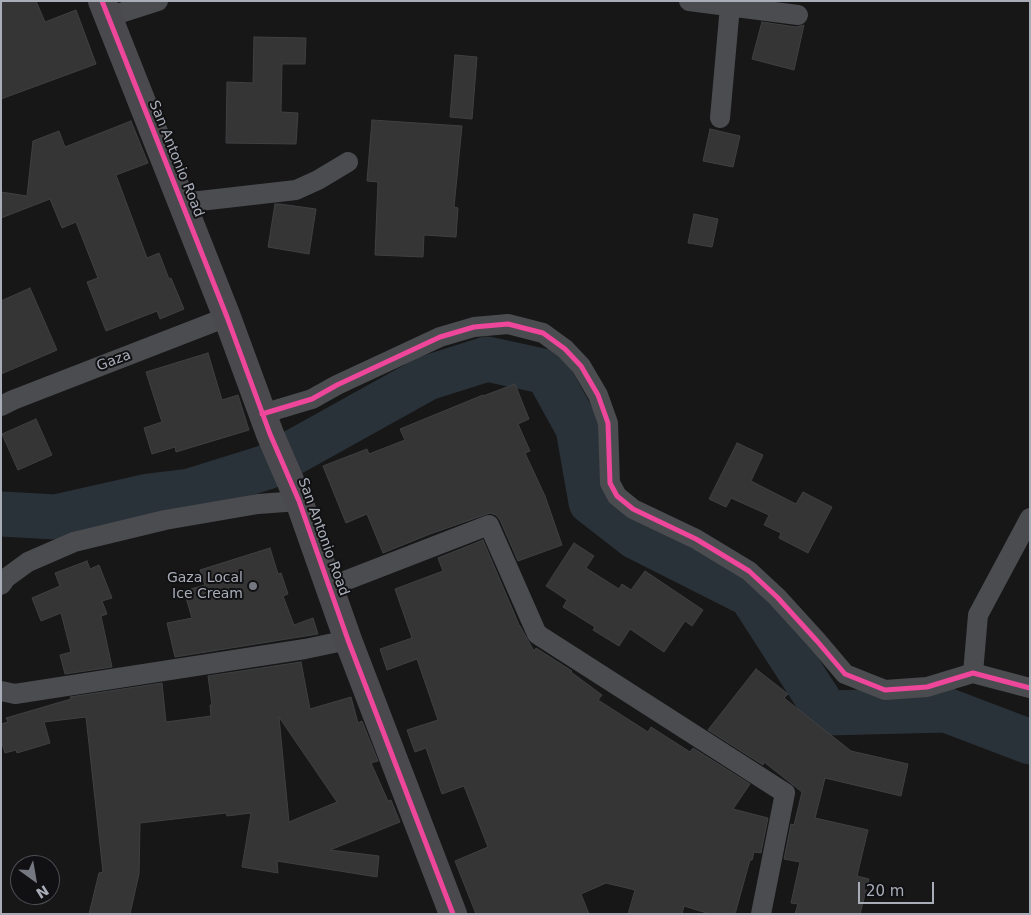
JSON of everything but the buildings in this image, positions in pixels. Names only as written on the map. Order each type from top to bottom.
[{"type":"street","points":[[105,9],[158,1]]},
{"type":"street","points":[[689,1],[798,15]]},
{"type":"street","points":[[720,118],[730,6]]},
{"type":"street","name":"San Antonio Road","points":[[105,9],[227,317],[266,424],[296,494],[348,640],[453,914]]},
{"type":"street","points":[[182,203],[296,190],[318,180],[348,162]]},
{"type":"street","name":"Gaza","points":[[1,406],[12,400],[227,317]]},
{"type":"street","points":[[266,424],[337,385],[440,337],[474,327],[508,324],[543,333],[565,349],[581,366],[598,395],[608,423],[610,484],[617,496],[632,509],[696,539],[749,571],[797,619],[845,674],[886,690],[927,687],[973,674],[1030,688]]},
{"type":"street","points":[[1,585],[6,578],[28,562],[74,542],[165,520],[258,504],[296,494]]},
{"type":"street","points":[[973,674],[978,615],[1030,518]]},
{"type":"street","points":[[329,587],[489,525],[537,634],[786,793],[761,914]]},
{"type":"street","points":[[1,691],[15,694],[305,649],[348,640]]},
{"type":"waterway","points":[[1,514],[56,517],[149,496],[190,491],[267,467],[427,378],[487,359],[547,372],[578,428],[591,502],[636,537],[751,595],[827,713],[946,710],[1030,742]]},
{"type":"cycle path","points":[[102,1],[227,317],[270,434],[299,501],[348,640],[453,914]]},
{"type":"cycle path","points":[[262,414],[312,399],[337,385],[440,337],[474,327],[508,324],[543,333],[565,349],[581,366],[598,395],[608,423],[610,483],[617,496],[633,509],[696,539],[749,571],[777,597],[845,674],[885,690],[927,687],[973,673],[1030,688]]},
{"type":"place","name":"Gaza Local Ice Cream","points":[[253,586]]}]
